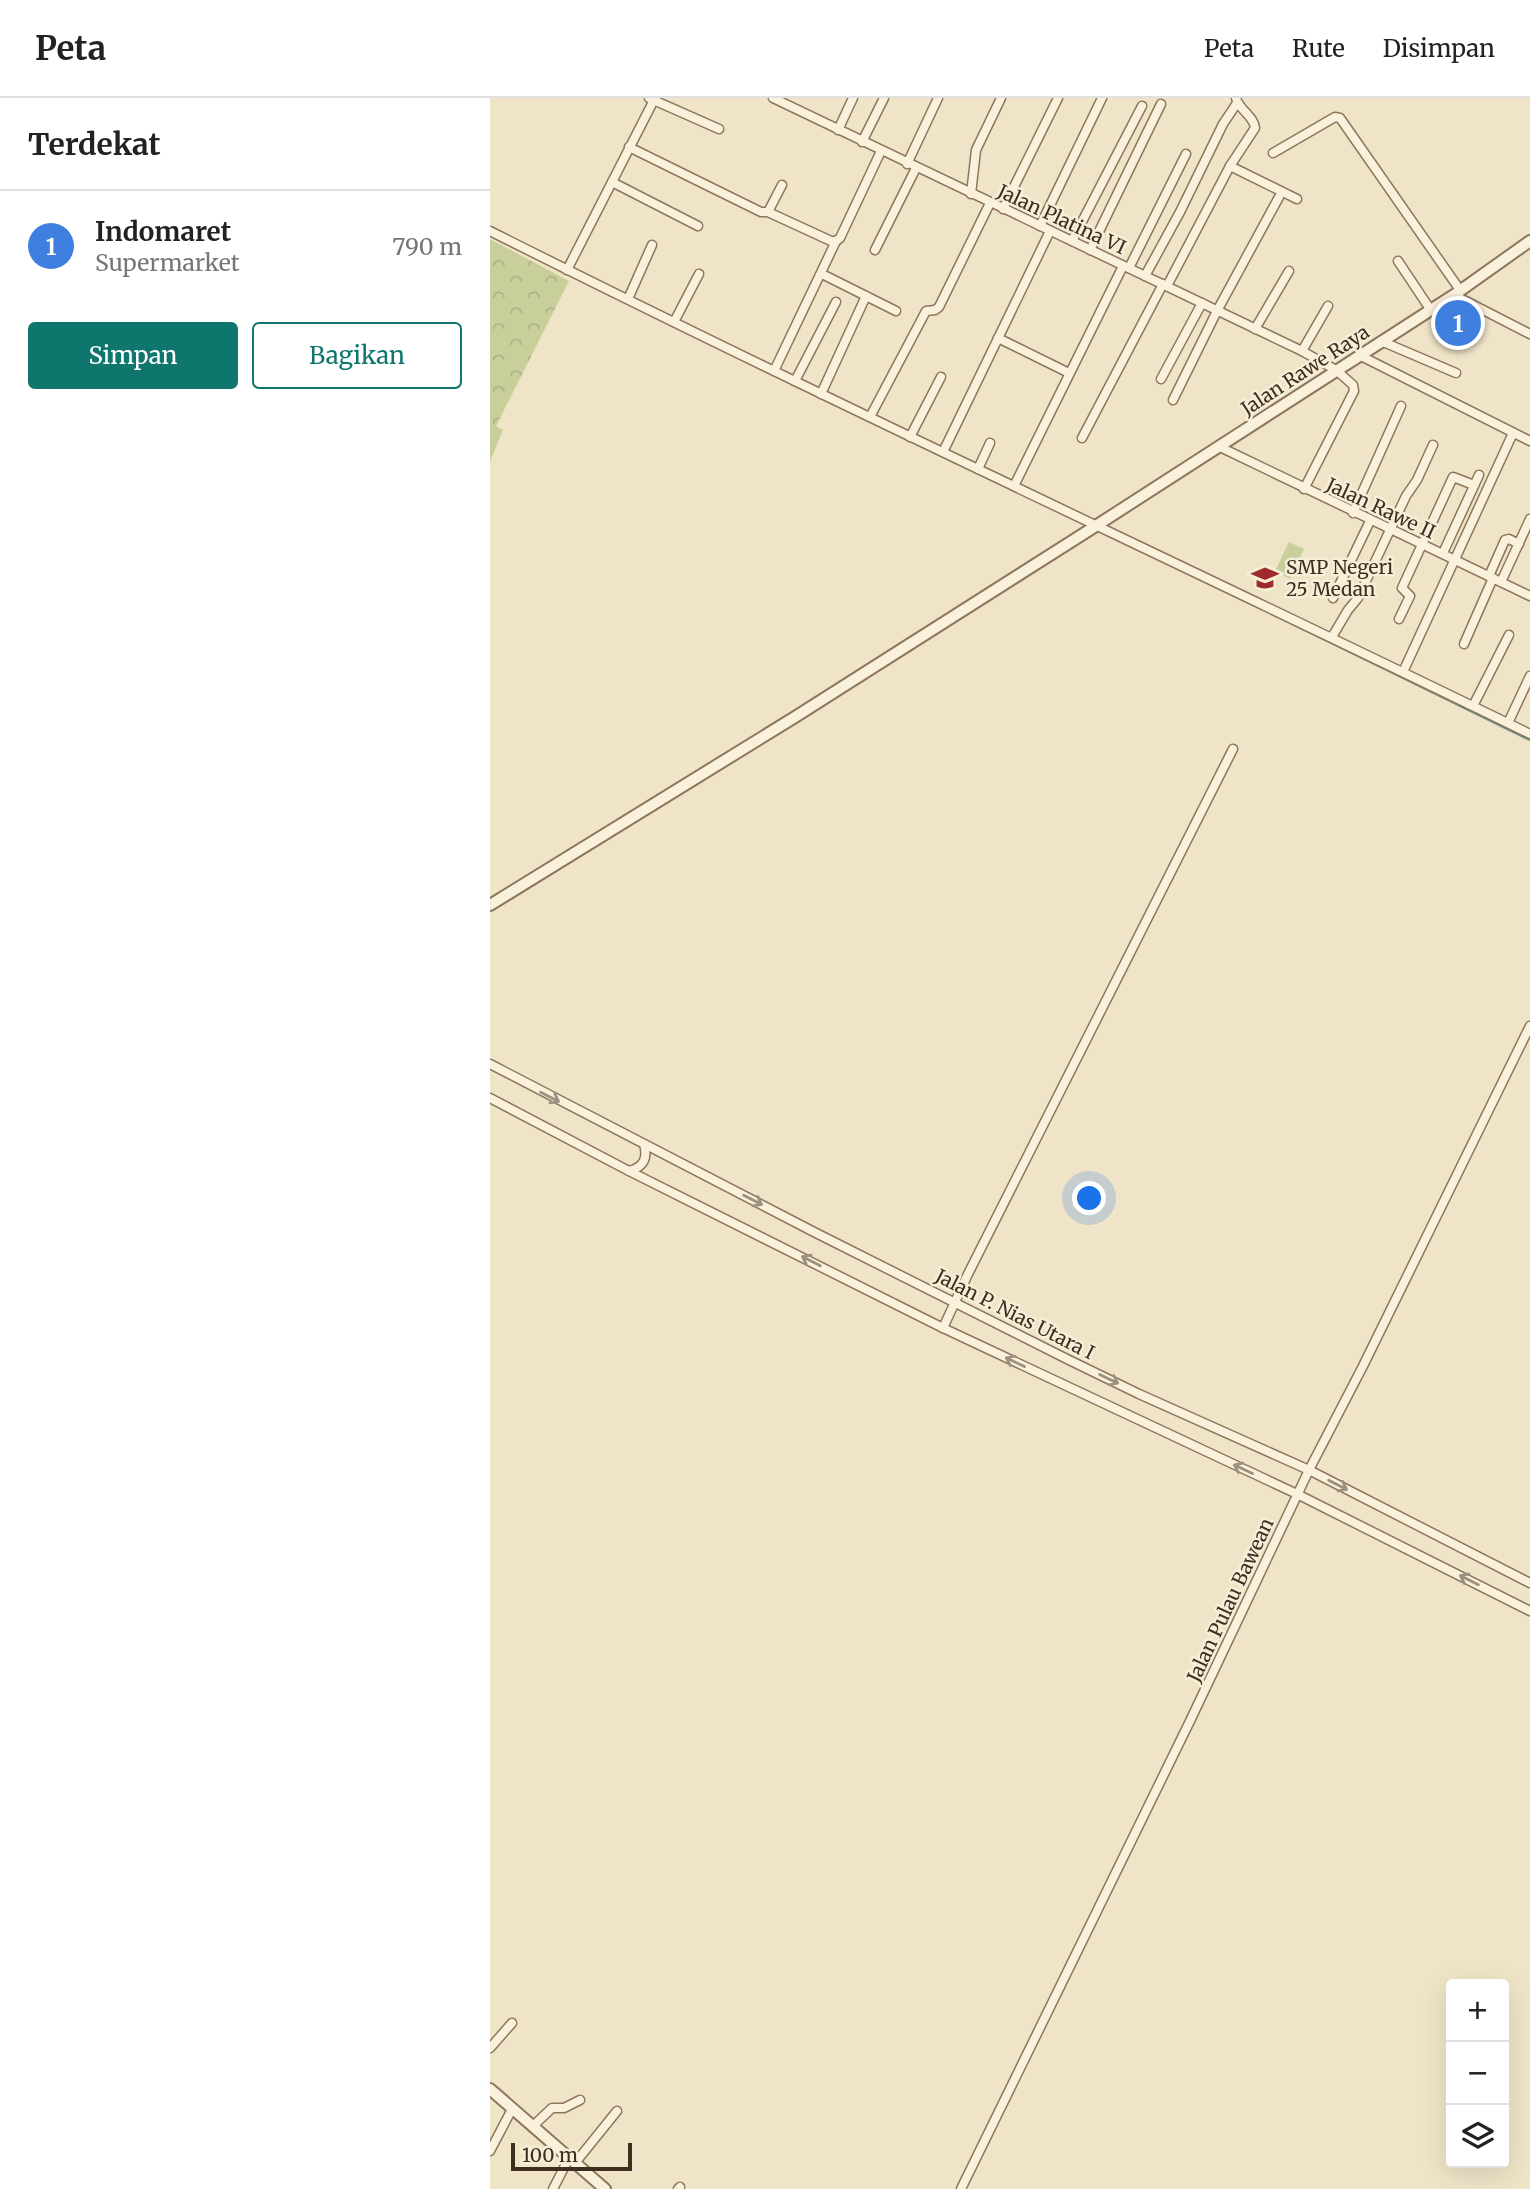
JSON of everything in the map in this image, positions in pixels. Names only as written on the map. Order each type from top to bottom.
[{"type":"street","name":"Jalan Platina VI","points":[[773,98],[906,164],[1302,351],[1336,370]]},
{"type":"street","points":[[790,107],[794,98]]},
{"type":"street","points":[[838,130],[853,98]]},
{"type":"street","points":[[862,142],[884,98]]},
{"type":"street","points":[[906,164],[938,98]]},
{"type":"street","points":[[971,194],[976,150],[1001,98]]},
{"type":"street","points":[[1003,209],[1058,98]]},
{"type":"street","points":[[1040,226],[1102,98]]},
{"type":"street","points":[[567,270],[653,99],[719,129]]},
{"type":"street","points":[[1082,438],[1230,166],[1256,125],[1237,100],[1145,276]]},
{"type":"street","points":[[1090,250],[1161,104]]},
{"type":"street","points":[[1072,241],[1142,106]]},
{"type":"street","points":[[1273,153],[1335,117],[1340,118],[1457,293],[1529,331]]},
{"type":"street","points":[[629,147],[761,212],[768,212],[836,242]]},
{"type":"street","points":[[774,371],[881,151]]},
{"type":"street","points":[[1014,486],[1069,373],[1186,154]]},
{"type":"street","points":[[1230,166],[1297,199]]},
{"type":"street","points":[[875,250],[916,168]]},
{"type":"street","points":[[612,182],[698,226]]},
{"type":"street","points":[[768,212],[782,185]]},
{"type":"street","points":[[1173,400],[1216,311],[1279,197]]},
{"type":"street","points":[[870,417],[926,311],[939,307],[990,203]]},
{"type":"street","points":[[490,231],[1014,486],[1091,529],[1332,637],[1530,734]]},
{"type":"street","points":[[943,452],[1051,231]]},
{"type":"street","name":"Jalan Rawe Raya","points":[[490,905],[795,717],[1220,447],[1457,293],[1530,241]]},
{"type":"street","points":[[628,299],[652,245]]},
{"type":"street","points":[[1398,261],[1430,309]]},
{"type":"street","points":[[1255,329],[1289,271]]},
{"type":"street","points":[[674,322],[699,274]]},
{"type":"street","points":[[822,274],[896,311]]},
{"type":"street","points":[[821,394],[866,296]]},
{"type":"street","points":[[795,381],[836,302]]},
{"type":"street","points":[[1161,379],[1202,303]]},
{"type":"street","points":[[1302,351],[1328,306]]},
{"type":"street","points":[[998,338],[1069,373]]},
{"type":"street","points":[[1381,341],[1457,373]]},
{"type":"street","points":[[1359,355],[1530,441]]},
{"type":"street","points":[[1304,489],[1354,391],[1353,384],[1336,370]]},
{"type":"street","points":[[911,437],[941,377]]},
{"type":"street","points":[[1353,513],[1401,407]]},
{"type":"street","points":[[1402,671],[1513,433]]},
{"type":"street","points":[[978,469],[990,443]]},
{"type":"street","points":[[1332,637],[1358,597],[1433,445]]},
{"type":"street","name":"Jalan Rawe II","points":[[1220,447],[1530,596]]},
{"type":"street","points":[[1443,553],[1479,475]]},
{"type":"street","points":[[1399,619],[1410,596],[1402,588],[1453,477],[1474,485]]},
{"type":"street","points":[[1502,582],[1530,519]]},
{"type":"street","points":[[1334,598],[1370,521]]},
{"type":"street","points":[[1464,644],[1505,540],[1519,544]]},
{"type":"street","points":[[1474,706],[1509,635]]},
{"type":"street","points":[[1508,723],[1530,676]]},
{"type":"street","points":[[943,1328],[1233,749]]},
{"type":"street","name":"Jalan Pulau Bawean","points":[[961,2189],[1190,1721],[1297,1494],[1530,1026]]},
{"type":"street","name":"Jalan P. Nias Utara I","points":[[490,1064],[956,1303],[1139,1394],[1309,1470],[1530,1583]]},
{"type":"street","points":[[490,1098],[629,1171],[943,1328],[1297,1494],[1530,1611]]},
{"type":"street","points":[[629,1171],[638,1169],[645,1161],[647,1153],[644,1144]]},
{"type":"street","points":[[490,2048],[512,2023]]},
{"type":"street","points":[[490,2089],[600,2187]]},
{"type":"street","points":[[533,2126],[552,2108],[564,2108],[580,2100]]},
{"type":"street","points":[[490,2151],[512,2109]]},
{"type":"street","points":[[552,2189],[572,2160],[617,2111]]},
{"type":"green space","points":[[490,239],[569,281],[496,426],[503,430],[490,461]]},
{"type":"green space","points":[[1289,542],[1304,549],[1290,579],[1275,571]]},
{"type":"waterway","points":[[1297,626],[1530,740]]},
{"type":"place","name":"Indomaret","points":[[1458,323]]},
{"type":"place","name":"SMP Negeri 25 Medan","points":[[1265,578]]}]
